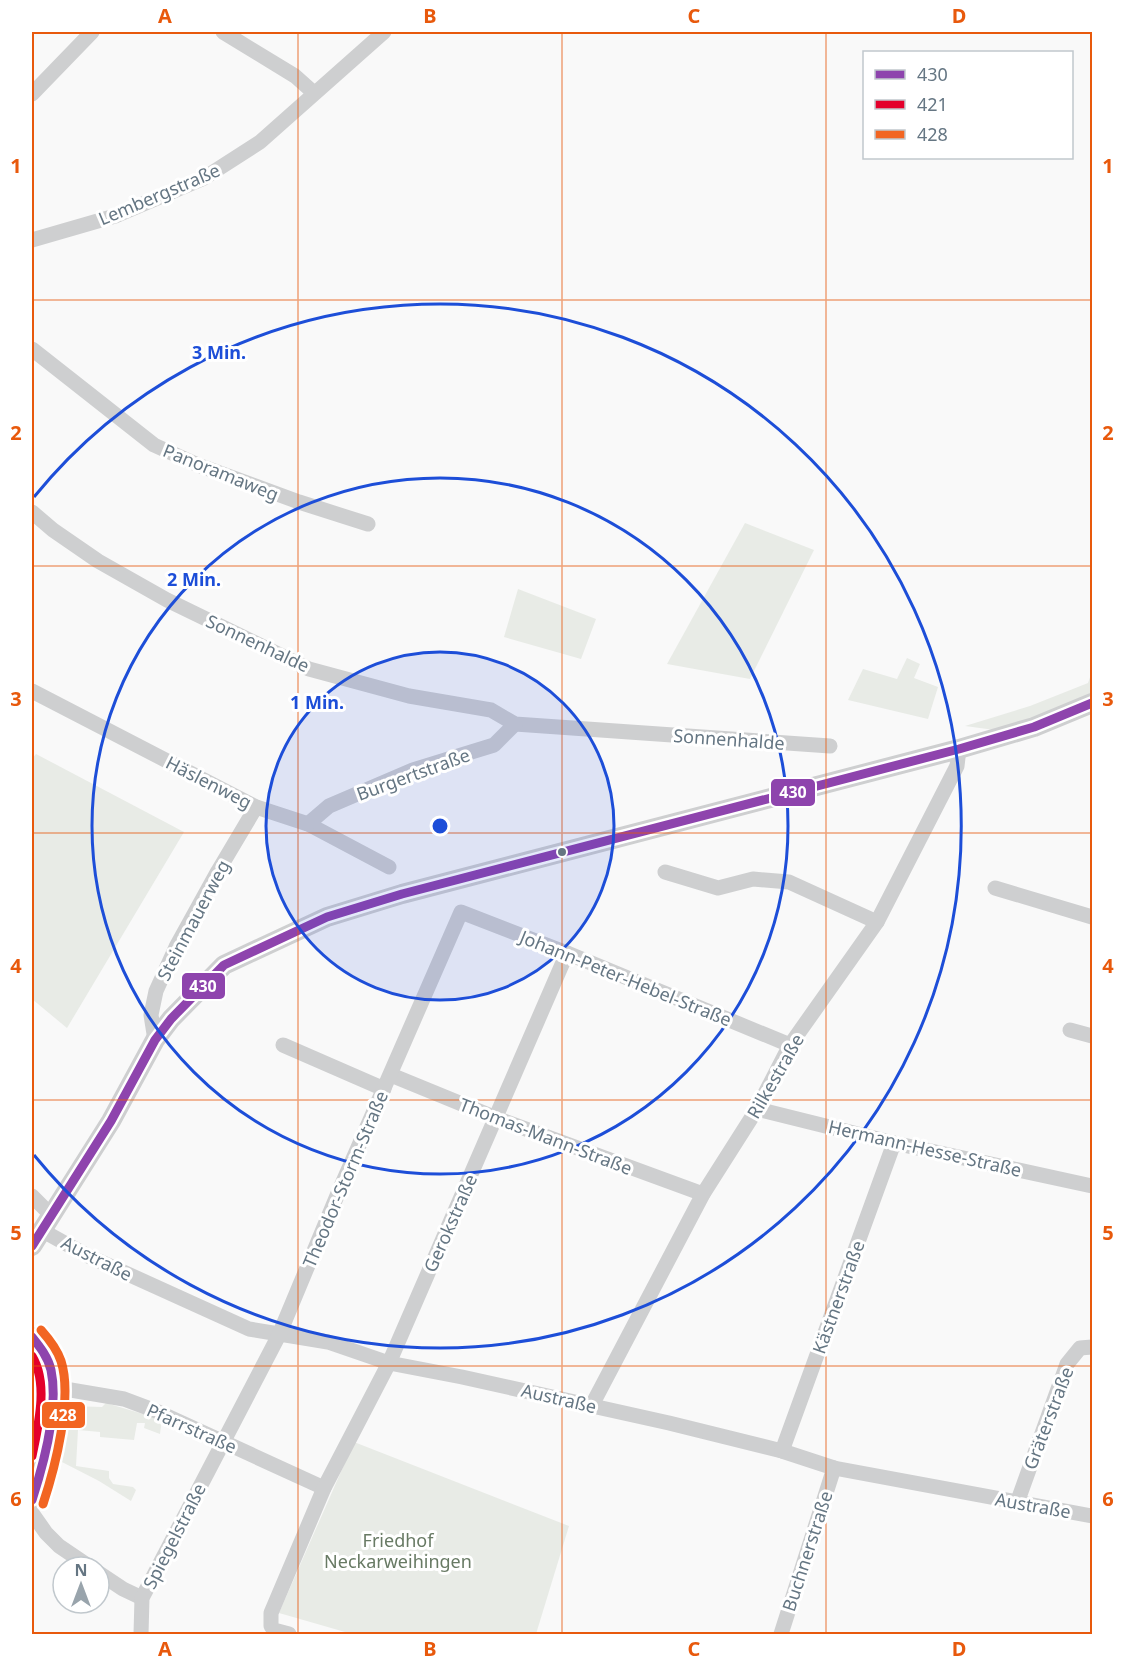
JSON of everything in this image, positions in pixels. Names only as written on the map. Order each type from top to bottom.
[{"type":"street","points":[[32,94],[92,32]]},
{"type":"street","points":[[224,32],[295,76],[314,93]]},
{"type":"street","name":"Lembergstraße","points":[[32,240],[115,216],[204,178],[232,162],[260,142],[384,32]]},
{"type":"street","name":"Panoramaweg","points":[[32,349],[154,445],[209,469],[368,524]]},
{"type":"street","name":"Sonnenhalde","points":[[32,512],[53,530],[98,561],[167,600],[309,669],[409,696],[491,710],[515,724],[830,746]]},
{"type":"street","name":"Häslenweg","points":[[32,691],[256,807],[308,824],[388,867]]},
{"type":"street","points":[[42,1231],[111,1121],[155,1040],[171,1019],[224,965],[327,917],[402,894],[959,749],[1034,728],[1092,703]]},
{"type":"street","name":"Burgertstraße","points":[[308,824],[329,806],[413,770],[495,745],[515,724]]},
{"type":"street","name":"Rilkestraße","points":[[592,1405],[703,1194],[757,1109],[790,1045],[877,922],[957,766],[959,749]]},
{"type":"street","name":"Steinmauerweg","points":[[155,1040],[151,1014],[156,991],[176,947],[212,880],[256,807]]},
{"type":"street","points":[[665,872],[718,888],[753,879],[789,882],[877,922]]},
{"type":"street","points":[[995,888],[1092,917]]},
{"type":"street","name":"Johann-Peter-Hebel-Straße","points":[[461,912],[790,1045]]},
{"type":"street","name":"Theodor-Storm-Straße","points":[[224,1442],[279,1335],[461,912]]},
{"type":"street","name":"Gerokstraße","points":[[289,1635],[274,1630],[271,1626],[271,1613],[324,1488],[389,1363],[567,953]]},
{"type":"street","points":[[1070,1030],[1092,1036]]},
{"type":"street","points":[[283,1045],[384,1089]]},
{"type":"street","name":"Thomas-Mann-Straße","points":[[391,1075],[496,1118],[703,1194]]},
{"type":"street","name":"Hermann-Hesse-Straße","points":[[757,1109],[894,1143],[1092,1186]]},
{"type":"street","name":"Kästnerstraße","points":[[782,1451],[894,1143]]},
{"type":"street","name":"Austraße","points":[[32,1196],[42,1231],[88,1256],[249,1329],[328,1342],[389,1363],[592,1405],[782,1451],[834,1468],[1092,1516]]},
{"type":"street","points":[[32,1337],[46,1357],[51,1370],[53,1387],[51,1415],[32,1500]]},
{"type":"street","name":"Gräterstraße","points":[[1017,1503],[1067,1364],[1080,1348],[1092,1347]]},
{"type":"street","name":"Pfarrstraße","points":[[53,1387],[124,1399],[324,1488]]},
{"type":"street","name":"Spiegelstraße","points":[[141,1635],[142,1598],[224,1442]]},
{"type":"street","name":"Buchnerstraße","points":[[781,1635],[834,1468]]},
{"type":"street","points":[[32,1513],[46,1533],[72,1555]]},
{"type":"street","points":[[111,1581],[142,1598]]},
{"type":"green space","points":[[745,523],[814,550],[750,679],[667,664]]},
{"type":"green space","points":[[518,589],[596,619],[581,659],[504,637]]},
{"type":"green space","points":[[907,658],[920,664],[914,678],[938,687],[928,719],[848,700],[863,669],[897,679]]},
{"type":"green space","points":[[1092,671],[1092,697],[1002,731],[965,726],[1030,706],[1088,683]]},
{"type":"green space","points":[[36,754],[184,832],[67,1028],[32,999],[32,759]]},
{"type":"green space","points":[[106,1403],[160,1419],[160,1434],[144,1428],[145,1423],[137,1423],[134,1440],[100,1437],[100,1432],[78,1430],[76,1466],[109,1471],[109,1478],[113,1484],[133,1487],[136,1490],[131,1501],[60,1461],[62,1425],[71,1406],[102,1407]]},
{"type":"green space","name":"Friedhof Neckarweihingen","points":[[354,1442],[569,1526],[536,1634],[352,1634],[279,1613]]},
{"type":"transit line","name":"430","points":[[32,1246],[111,1121],[155,1040],[171,1019],[224,965],[327,917],[402,894],[959,749],[1034,727],[1092,703]]},
{"type":"transit line","name":"428","points":[[41,1330],[61,1361],[65,1394],[61,1433],[53,1472],[43,1504]]},
{"type":"transit line","name":"430","points":[[32,1337],[50,1365],[53,1385],[49,1435],[32,1500]]},
{"type":"transit line","name":"421","points":[[32,1356],[37,1367],[41,1392],[41,1405],[32,1456]]}]
